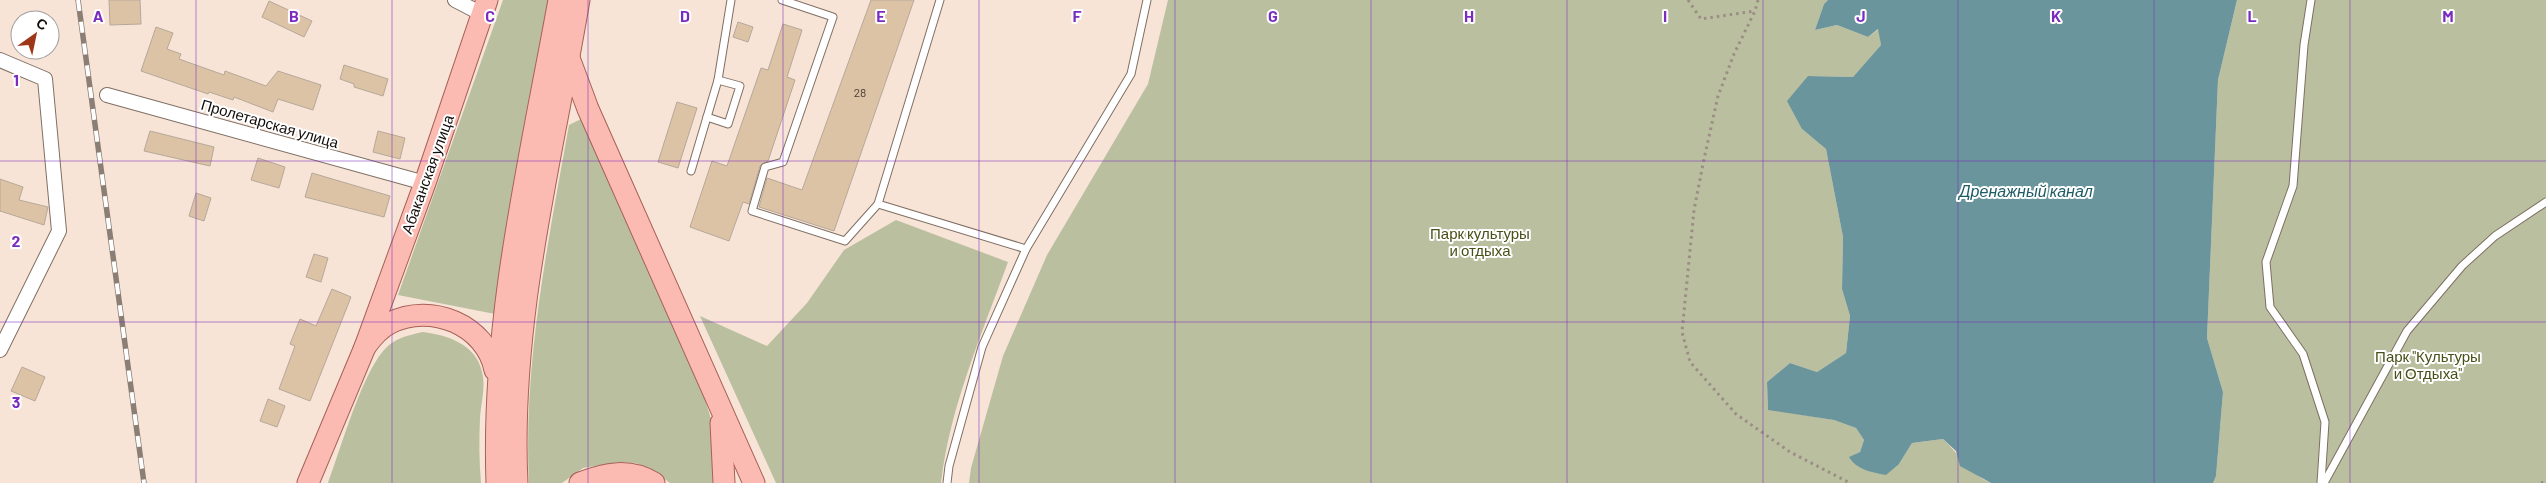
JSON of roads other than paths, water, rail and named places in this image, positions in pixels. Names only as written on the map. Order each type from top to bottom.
[{"type":"main road","points":[[497,483],[498,386],[502,328],[514,245],[559,0]]},
{"type":"main road","points":[[517,483],[518,389],[522,330],[540,214],[579,0]]},
{"type":"main road","name":"Абаканская улица","points":[[308,483],[365,346],[425,183],[485,7]]},
{"type":"main road","points":[[569,58],[588,109],[754,483]]},
{"type":"main road","points":[[365,346],[376,333],[390,323],[415,316],[440,317],[464,326],[485,344],[493,362],[498,386]]},
{"type":"main road","points":[[711,388],[722,428],[724,483]]},
{"type":"main road","points":[[580,483],[603,475],[628,473],[654,483]]},
{"type":"street","points":[[455,0],[485,7]]},
{"type":"street","points":[[0,60],[45,79],[58,231],[0,350]]},
{"type":"street","name":"Пролетарская улица","points":[[107,95],[425,183]]},
{"type":"lane","points":[[691,171],[718,80],[731,0]]},
{"type":"lane","points":[[782,0],[833,16],[783,162],[765,168],[752,211],[845,241],[878,204],[940,0]]},
{"type":"lane","points":[[947,483],[949,466],[982,348],[1026,248],[1130,74],[1147,0]]},
{"type":"lane","points":[[2311,0],[2304,45],[2293,186],[2266,262],[2270,307],[2303,354],[2325,422],[2322,483]]},
{"type":"lane","points":[[707,117],[728,124],[740,86],[718,80]]},
{"type":"lane","points":[[2322,483],[2407,331],[2462,266],[2495,236],[2546,202]]},
{"type":"lane","points":[[878,204],[1026,248]]},
{"type":"water","name":"Дренажный канал","points":[[1828,0],[2237,0],[2218,80],[2207,338],[2223,392],[2216,476],[2213,483],[1991,483],[1960,466],[1956,451],[1943,439],[1912,443],[1899,464],[1886,475],[1860,468],[1849,457],[1860,452],[1864,440],[1856,428],[1834,420],[1768,410],[1767,382],[1790,363],[1817,372],[1846,353],[1850,316],[1842,289],[1843,237],[1826,149],[1802,129],[1787,101],[1808,76],[1853,77],[1881,45],[1878,29],[1868,37],[1837,25],[1815,30],[1824,4]]},
{"type":"railway","points":[[78,0],[144,483]]},
{"type":"park label","name":"Парк культуры и отдыха","points":[[1480,242]]},
{"type":"park label","name":"Парк \"Культуры и Отдыха\"","points":[[2428,364]]}]
